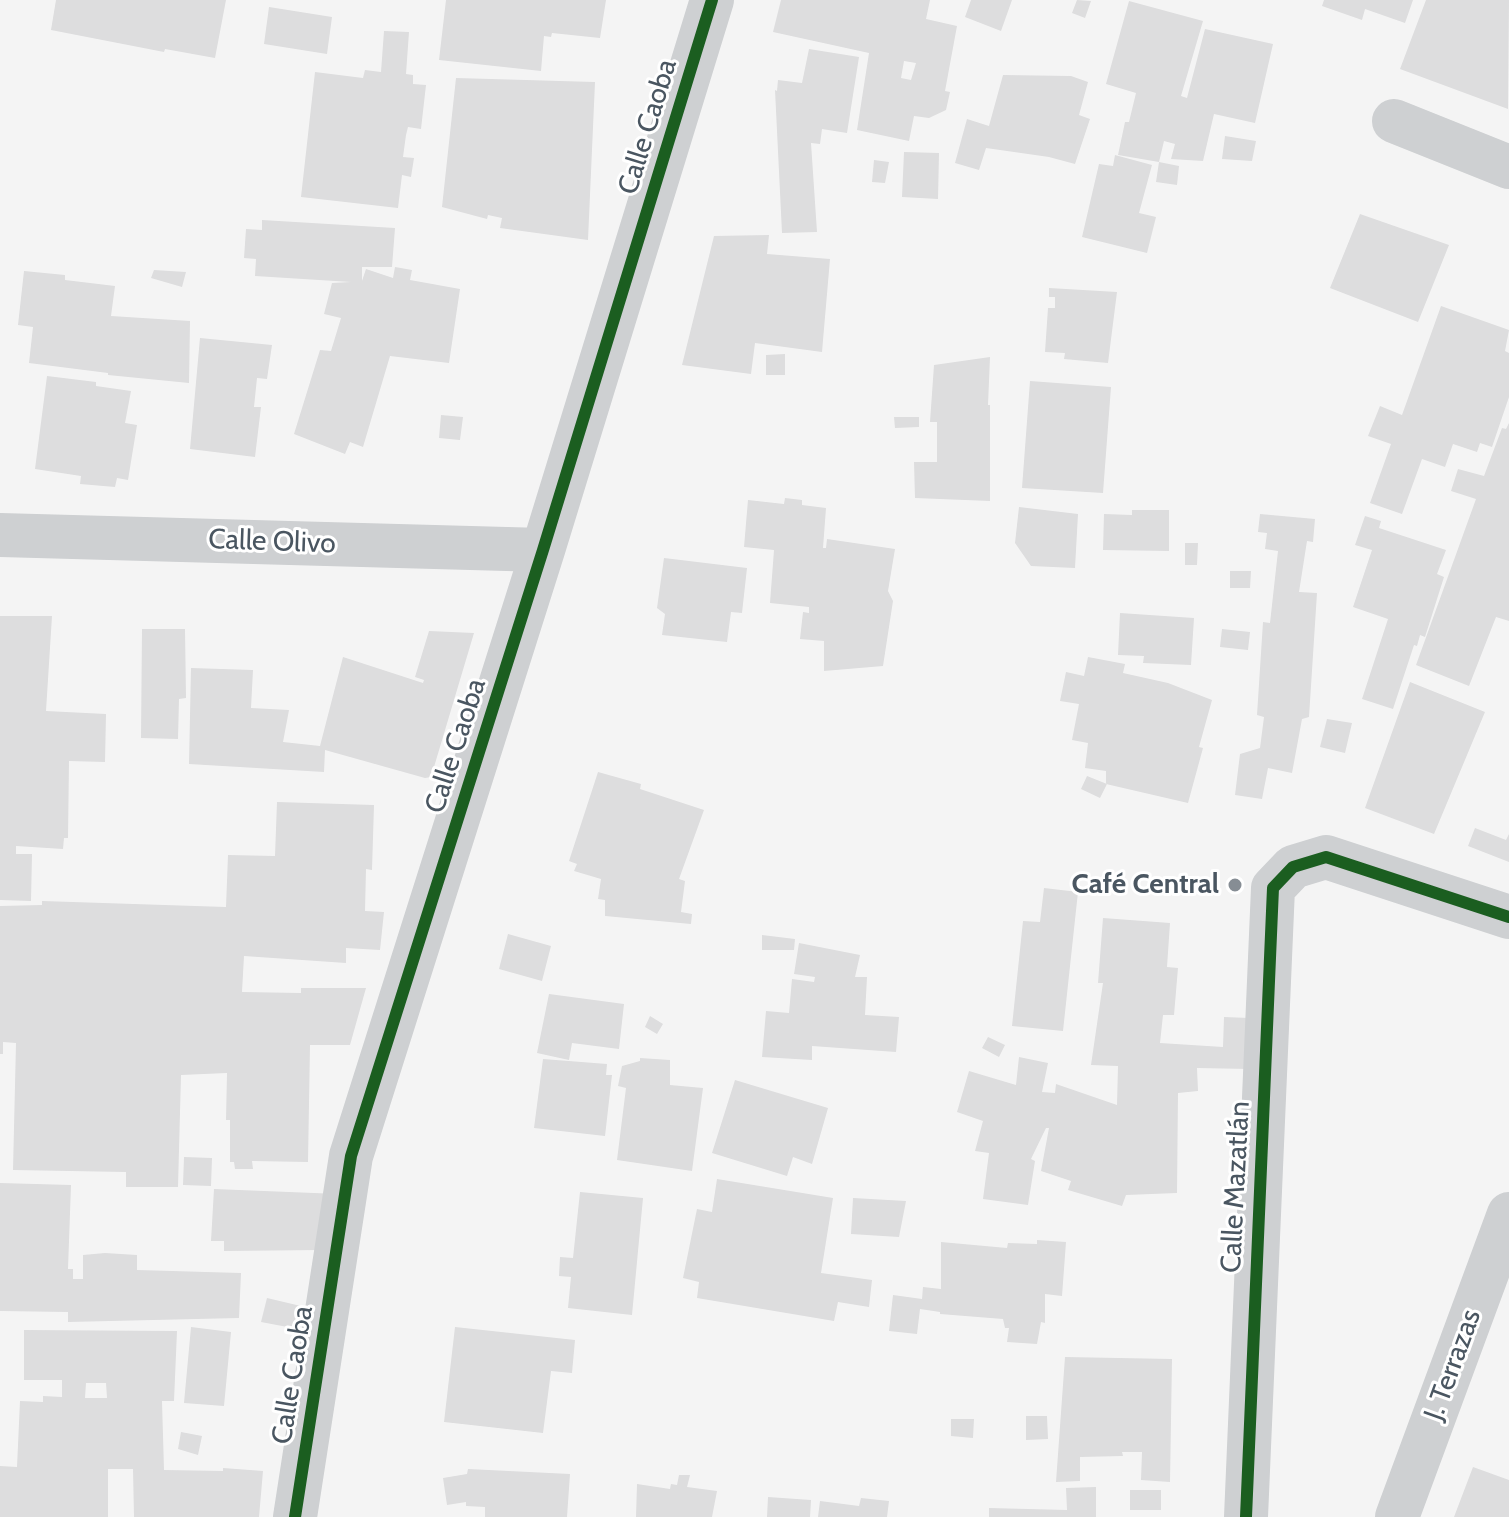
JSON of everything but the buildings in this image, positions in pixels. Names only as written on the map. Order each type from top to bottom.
[{"type":"street","name":"Calle Caoba","points":[[295,1517],[351,1156],[543,550],[712,0]]},
{"type":"street","points":[[1394,121],[1509,167]]},
{"type":"street","name":"Calle Olivo","points":[[0,535],[543,550]]},
{"type":"street","name":"Calle Mazatlán","points":[[1246,1517],[1273,888],[1293,867],[1326,857],[1509,917]]},
{"type":"street","name":"J. Terrazas","points":[[1397,1517],[1509,1214]]},
{"type":"cycle path","points":[[295,1517],[351,1156],[543,550],[712,0]]},
{"type":"cycle path","points":[[1246,1517],[1273,888],[1293,867],[1326,857],[1509,917]]},
{"type":"place","name":"Café Central","points":[[1235,885]]}]
